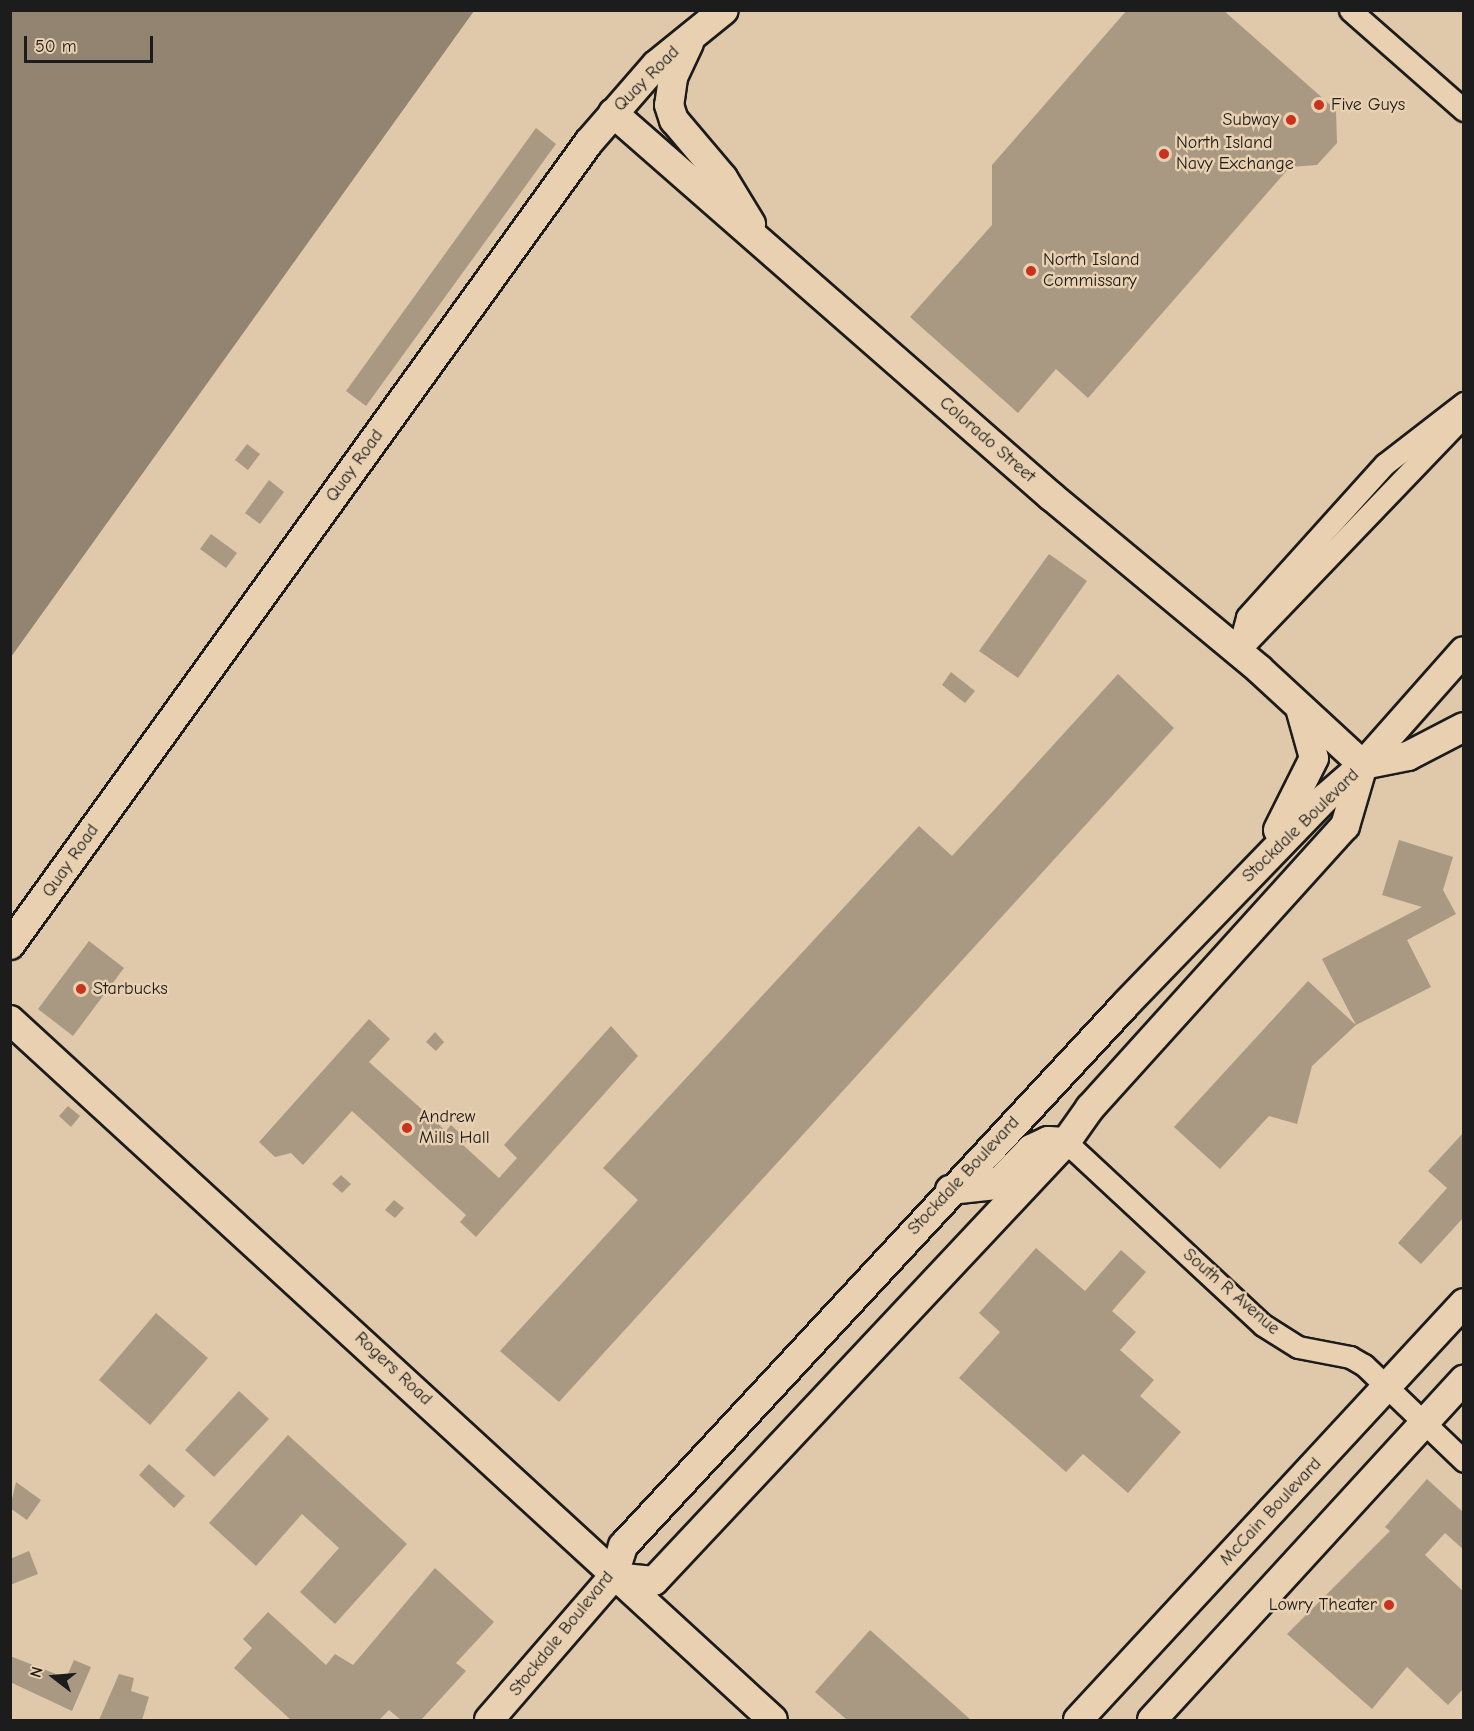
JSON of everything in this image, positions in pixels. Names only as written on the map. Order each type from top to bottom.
[{"type":"main road","name":"Quay Road","points":[[10,945],[613,113],[693,35],[724,10]]},
{"type":"main road","points":[[693,35],[673,78],[674,120],[723,178],[768,251]]},
{"type":"main road","name":"Colorado Street","points":[[613,113],[768,251],[1238,651],[1364,765]]},
{"type":"main road","name":"Stockdale Boulevard","points":[[489,1720],[613,1577],[623,1546],[950,1190],[1254,871],[1364,765],[1456,657],[1464,632]]},
{"type":"main road","points":[[1254,871],[1306,783],[1314,758],[1299,707]]},
{"type":"main road","points":[[613,1577],[654,1581],[1066,1142],[1090,1108],[1345,826],[1364,765],[1408,756],[1464,727]]},
{"type":"main road","name":"Rogers Road","points":[[10,1020],[613,1577],[773,1720]]},
{"type":"main road","points":[[950,1190],[996,1185],[1031,1149],[1048,1141],[1066,1142]]},
{"type":"main road","name":"McCain Boulevard","points":[[1078,1720],[1464,1303]]},
{"type":"main road","points":[[1154,1718],[1464,1379]]},
{"type":"street","points":[[1350,10],[1464,110]]},
{"type":"street","points":[[1238,651],[1247,617],[1377,473],[1464,403]]},
{"type":"street","points":[[1238,651],[1464,416]]},
{"type":"street","name":"South R Avenue","points":[[1066,1142],[1263,1325],[1298,1347],[1350,1357],[1387,1388],[1464,1461]]},
{"type":"shaded area","points":[[10,11],[474,11],[11,657]]},
{"type":"building","name":"North Island Navy Exchange","points":[[1127,10],[1223,10],[1336,110],[1337,143],[1317,165],[1290,167],[1088,398],[1056,369],[1018,413],[910,317],[992,225],[992,165]]},
{"type":"building","points":[[536,128],[556,144],[366,406],[346,391]]},
{"type":"building","points":[[247,444],[260,454],[248,470],[235,460]]},
{"type":"building","points":[[269,480],[284,492],[260,524],[245,513]]},
{"type":"building","points":[[211,534],[237,553],[226,568],[200,549]]},
{"type":"building","points":[[1049,554],[1087,581],[1018,678],[979,651]]},
{"type":"building","points":[[951,672],[975,691],[965,703],[942,685]]},
{"type":"building","points":[[1118,674],[1174,728],[559,1402],[500,1351],[638,1200],[603,1168],[919,826],[952,856]]},
{"type":"building","points":[[1399,840],[1453,857],[1443,890],[1456,914],[1407,940],[1431,987],[1356,1025],[1322,959],[1422,907],[1382,895]]},
{"type":"building","name":"Starbucks","points":[[89,941],[124,968],[73,1036],[38,1009]]},
{"type":"building","points":[[1308,981],[1356,1025],[1312,1066],[1297,1124],[1269,1116],[1220,1169],[1174,1127]]},
{"type":"building","name":"Andrew Mills Hall","points":[[369,1019],[390,1039],[369,1062],[446,1131],[451,1125],[467,1140],[463,1145],[499,1178],[517,1158],[504,1145],[611,1026],[638,1056],[476,1237],[460,1222],[466,1215],[352,1111],[303,1165],[291,1153],[275,1157],[259,1142]]},
{"type":"building","points":[[435,1032],[444,1042],[436,1051],[426,1042]]},
{"type":"building","points":[[68,1106],[80,1116],[71,1127],[59,1116]]},
{"type":"building","points":[[1464,1132],[1464,1217],[1421,1264],[1398,1243],[1447,1188],[1428,1171]]},
{"type":"building","points":[[341,1175],[351,1184],[342,1193],[332,1184]]},
{"type":"building","points":[[394,1200],[404,1208],[395,1218],[385,1210]]},
{"type":"building","points":[[1036,1248],[1085,1291],[1121,1250],[1146,1272],[1112,1311],[1136,1332],[1120,1350],[1154,1380],[1140,1396],[1181,1432],[1128,1493],[1083,1454],[1066,1472],[959,1378],[1000,1332],[979,1313]]},
{"type":"building","points":[[156,1313],[208,1358],[150,1425],[99,1380]]},
{"type":"building","points":[[239,1391],[269,1419],[214,1477],[185,1450]]},
{"type":"building","points":[[288,1435],[407,1544],[335,1624],[300,1592],[339,1548],[302,1514],[256,1566],[209,1523]]},
{"type":"building","points":[[149,1464],[185,1496],[174,1508],[139,1475]]},
{"type":"building","name":"Lowry Theater","points":[[1427,1479],[1464,1513],[1464,1550],[1445,1533],[1425,1555],[1464,1592],[1464,1688],[1448,1705],[1407,1667],[1372,1709],[1287,1634],[1390,1531],[1385,1527]]},
{"type":"building","points":[[16,1482],[41,1500],[27,1520],[10,1508]]},
{"type":"building","points":[[29,1551],[38,1574],[10,1585],[10,1559]]},
{"type":"building","points":[[435,1568],[494,1622],[456,1663],[466,1671],[421,1720],[401,1720],[389,1710],[379,1720],[291,1720],[234,1668],[252,1648],[243,1639],[268,1612],[326,1665],[335,1654],[353,1665]]},
{"type":"building","points":[[870,1630],[971,1720],[847,1720],[815,1692]]},
{"type":"building","points":[[10,1656],[66,1678],[74,1660],[91,1667],[72,1711],[10,1682]]},
{"type":"building","points":[[119,1674],[134,1678],[131,1691],[149,1697],[142,1720],[99,1720]]},
{"type":"place","name":"Five Guys","points":[[1319,105]]},
{"type":"place","name":"Subway","points":[[1291,120]]},
{"type":"place","name":"North Island Navy Exchange","points":[[1164,154]]},
{"type":"place","name":"North Island Commissary","points":[[1031,271]]},
{"type":"place","name":"Starbucks","points":[[81,989]]},
{"type":"place","name":"Andrew Mills Hall","points":[[407,1128]]},
{"type":"place","name":"Lowry Theater","points":[[1389,1605]]}]
